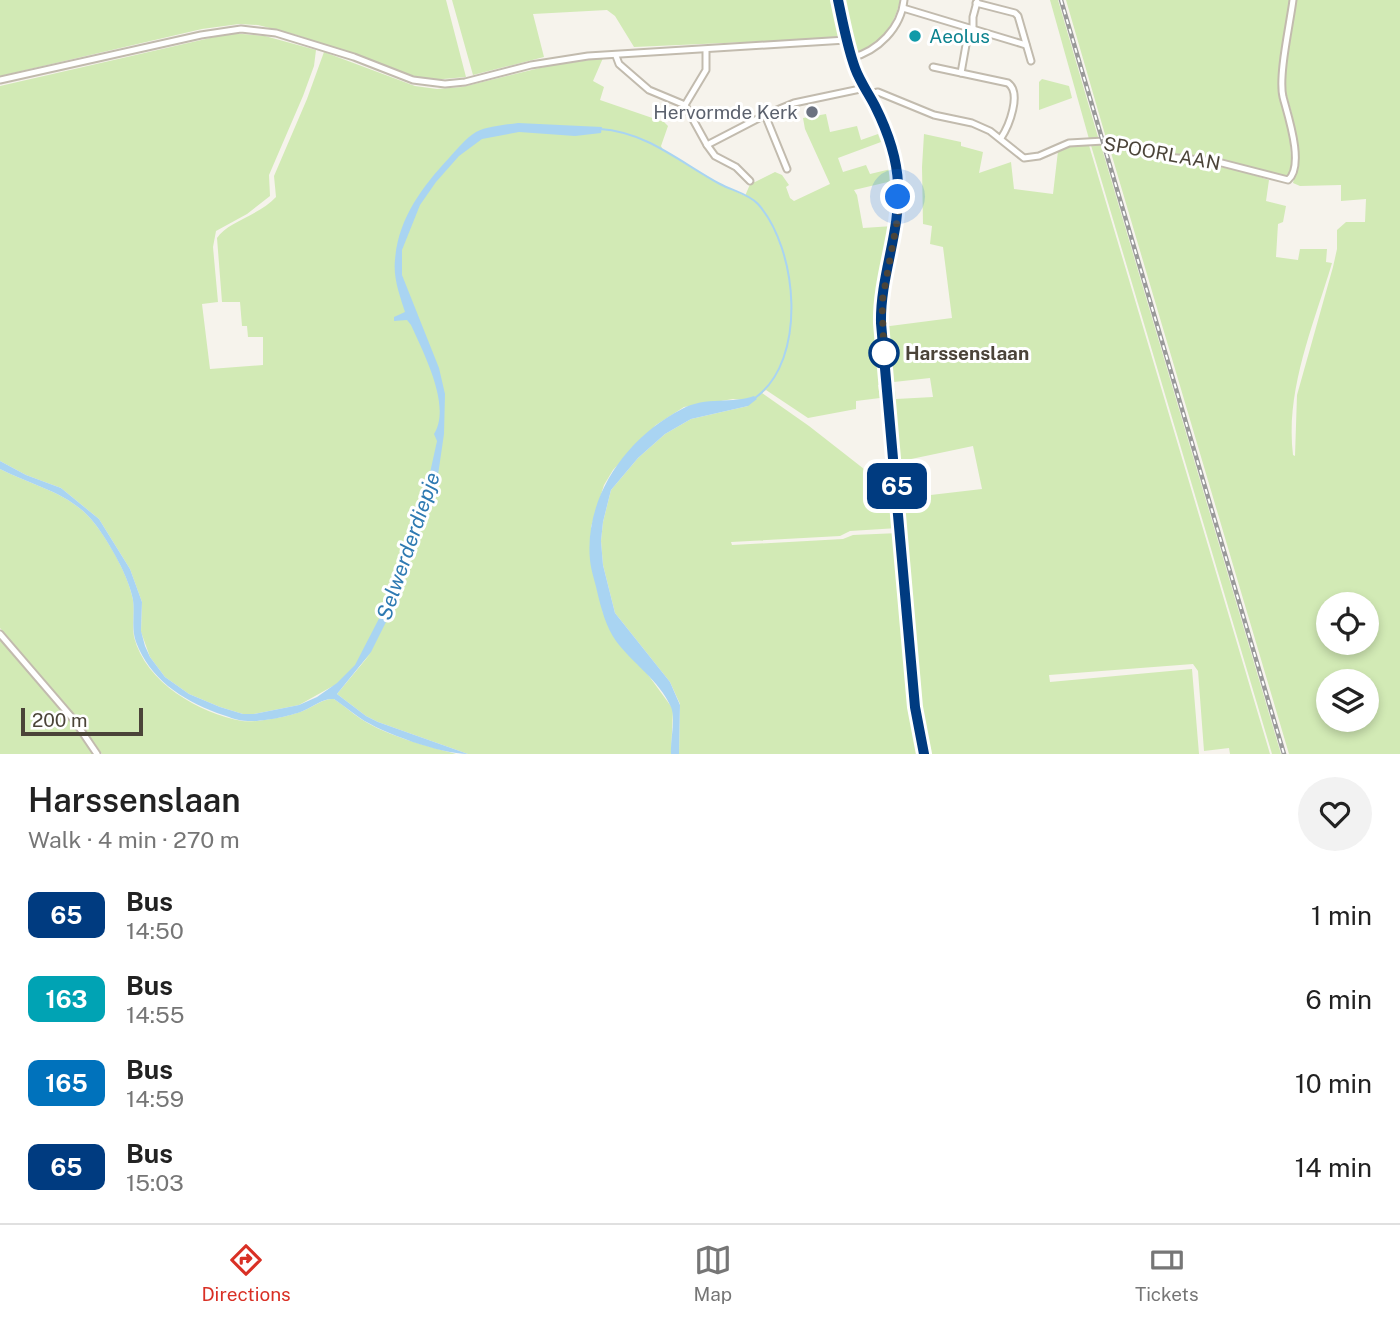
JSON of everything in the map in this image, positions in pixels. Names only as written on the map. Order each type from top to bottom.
[{"type":"main road","points":[[838,0],[852,58],[888,136],[898,183],[899,211],[884,285],[881,323],[915,707],[923,754]]},
{"type":"street","points":[[852,58],[866,55],[881,43],[898,20],[904,0]]},
{"type":"street","name":"SPOORLAAN","points":[[867,91],[878,92],[934,115],[972,124],[1001,138],[1017,154],[1027,158],[1039,156],[1069,143],[1104,141],[1147,153],[1214,161],[1285,181],[1290,180],[1293,176],[1295,148],[1282,90],[1293,0]]},
{"type":"street","points":[[961,73],[977,2],[1018,16],[1031,61]]},
{"type":"street","points":[[903,8],[1026,45]]},
{"type":"street","points":[[0,80],[201,35],[241,29],[284,35],[407,78],[431,83],[459,83],[550,62],[610,54],[616,56],[624,53],[846,40]]},
{"type":"street","points":[[685,105],[706,68],[706,50]]},
{"type":"street","points":[[616,56],[619,64],[649,90],[685,105],[715,156],[736,167],[750,181]]},
{"type":"street","points":[[933,67],[1012,86],[1015,91],[1012,107],[1001,138]]},
{"type":"street","points":[[707,145],[765,115],[798,102],[867,91]]},
{"type":"street","points":[[765,115],[787,169]]},
{"type":"street","points":[[0,634],[74,720],[97,754]]},
{"type":"green space","points":[[0,0],[446,0],[466,77],[432,80],[414,76],[297,35],[258,25],[239,24],[202,29],[0,76]]},
{"type":"green space","points":[[452,0],[832,0],[839,38],[634,47],[615,16],[607,10],[533,14],[544,57],[473,75]]},
{"type":"green space","points":[[845,0],[900,0],[895,17],[885,34],[872,47],[856,55]]},
{"type":"green space","points":[[1050,0],[1058,0],[1098,137],[1089,139]]},
{"type":"green space","points":[[1066,0],[1290,0],[1279,92],[1286,113],[1292,173],[1286,178],[1219,159],[1147,150],[1106,138]]},
{"type":"green space","points":[[1296,0],[1400,0],[1400,754],[1289,754],[1109,146],[1229,169],[1269,180],[1266,201],[1286,206],[1283,222],[1278,224],[1276,257],[1298,260],[1300,249],[1327,249],[1326,262],[1332,263],[1303,358],[1293,406],[1295,456],[1297,395],[1333,267],[1337,230],[1346,222],[1365,222],[1366,199],[1341,201],[1341,185],[1300,186],[1293,183],[1298,161],[1292,114],[1285,89],[1286,62]]},
{"type":"green space","points":[[232,33],[265,36],[316,50],[314,66],[303,96],[269,175],[270,196],[247,214],[216,231],[213,247],[218,302],[202,304],[210,369],[263,365],[263,337],[248,337],[247,326],[242,326],[240,302],[222,302],[217,238],[228,227],[261,209],[276,197],[274,176],[324,52],[415,86],[437,89],[462,87],[548,66],[603,58],[593,81],[604,87],[600,100],[664,122],[668,126],[661,146],[663,150],[705,176],[745,196],[751,182],[775,172],[782,175],[789,185],[786,187],[794,201],[830,184],[805,129],[803,118],[826,114],[830,132],[857,126],[861,140],[878,134],[881,142],[838,158],[843,172],[866,165],[870,174],[891,169],[892,181],[854,190],[863,228],[893,226],[879,297],[878,322],[883,384],[878,385],[880,398],[856,401],[856,409],[808,418],[766,390],[762,393],[864,469],[894,486],[898,528],[850,531],[840,536],[731,542],[732,545],[899,533],[913,710],[922,754],[679,754],[680,704],[670,682],[615,613],[603,565],[603,522],[611,490],[638,458],[665,434],[691,419],[748,406],[744,400],[733,399],[684,407],[656,425],[613,470],[604,485],[591,527],[603,613],[673,709],[671,754],[468,754],[378,722],[337,694],[371,653],[341,686],[333,686],[299,705],[254,714],[243,714],[220,707],[189,694],[165,677],[150,657],[141,632],[142,602],[130,569],[99,519],[61,488],[26,475],[0,461],[0,86]]},
{"type":"green space","points":[[1042,79],[1069,86],[1072,98],[1039,110],[1039,82]]},
{"type":"green space","points":[[924,134],[961,142],[961,146],[983,152],[979,173],[1011,162],[1014,189],[1053,194],[1058,151],[1088,142],[1270,754],[1230,754],[1229,748],[1204,751],[1198,671],[1193,664],[1049,675],[1050,682],[1192,669],[1199,754],[927,754],[918,704],[901,501],[905,498],[982,489],[973,446],[897,462],[885,325],[952,318],[943,247],[930,244],[932,226],[923,224]],"holes":[[[930,378],[933,397],[896,399],[894,382]]]},
{"type":"green space","points":[[1090,142],[1100,142],[1281,754],[1272,754]]},
{"type":"green space","points":[[0,469],[64,497],[86,513],[113,550],[131,591],[134,637],[140,653],[162,682],[192,703],[226,717],[248,721],[292,715],[334,699],[383,731],[456,754],[102,754],[73,713],[0,628]]},
{"type":"green space","points":[[0,640],[77,729],[94,754],[0,754]]},
{"type":"water","points":[[518,123],[602,127],[601,133],[575,136],[519,132],[482,139],[459,156],[420,205],[402,250],[402,275],[439,368],[445,394],[444,434],[438,475],[388,618],[371,652],[337,694],[378,722],[468,754],[428,747],[397,736],[370,724],[334,699],[322,701],[293,714],[254,721],[232,718],[191,701],[158,677],[142,655],[136,642],[133,600],[127,581],[95,524],[86,513],[64,497],[0,469],[0,461],[26,475],[61,488],[99,519],[130,569],[142,602],[141,631],[145,646],[165,677],[189,694],[243,714],[299,705],[317,697],[337,683],[355,665],[387,603],[398,564],[424,500],[437,441],[434,434],[440,409],[434,379],[411,325],[407,320],[394,321],[394,317],[405,312],[395,273],[401,231],[421,192],[465,140],[481,130]]},
{"type":"water","points":[[754,396],[757,399],[748,406],[691,419],[665,434],[638,458],[611,490],[603,522],[603,565],[615,613],[670,682],[680,705],[679,754],[671,754],[671,707],[653,680],[616,641],[602,611],[590,560],[594,514],[613,471],[627,452],[662,421],[691,405]]},
{"type":"waterway","name":"Selwerderdiepje","points":[[600,129],[617,131],[648,142],[720,184],[750,198],[758,204],[772,224],[789,275],[790,332],[783,358],[772,381],[755,398]]},
{"type":"railway","points":[[1061,0],[1284,754]]},
{"type":"bus line","name":"65","points":[[838,0],[846,40],[856,70],[888,136],[898,183],[899,211],[886,275],[881,323],[915,707],[924,754]]},
{"type":"place","name":"Aeolus","points":[[915,36]]},
{"type":"place","name":"Hervormde Kerk","points":[[812,112]]},
{"type":"place","name":"Harssenslaan","points":[[884,353]]},
{"type":"route","points":[[884,353],[884,357],[882,302],[899,211],[898,197]]}]
